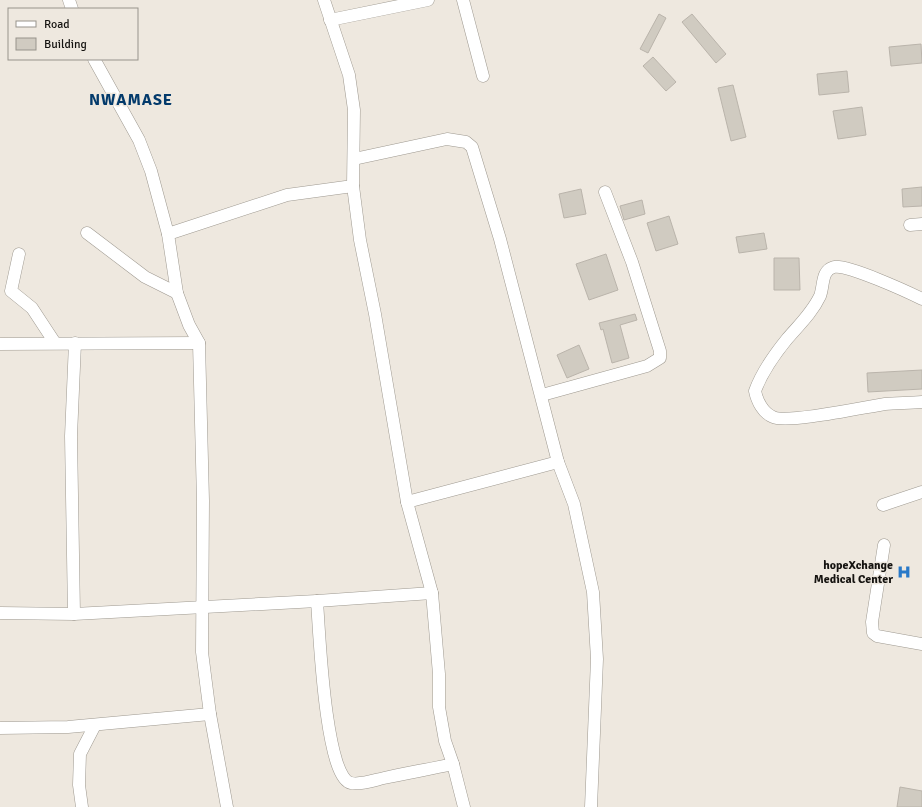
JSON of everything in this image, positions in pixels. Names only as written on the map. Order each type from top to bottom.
[{"type":"street","points":[[324,0],[348,75],[354,110],[353,186],[360,240],[375,314],[407,502],[432,593],[439,674],[439,707],[445,741],[453,764],[464,807]]},
{"type":"street","points":[[330,20],[428,0]]},
{"type":"street","points":[[463,0],[482,76]]},
{"type":"street","points":[[95,60],[139,140],[151,171],[168,234],[177,293],[189,325],[199,343],[201,409],[202,652],[210,714],[228,807]]},
{"type":"street","points":[[354,159],[447,139],[466,142],[472,147],[500,239],[542,395],[558,462],[574,504],[593,592],[597,659],[591,807]]},
{"type":"street","points":[[168,234],[287,195],[353,186]]},
{"type":"street","points":[[542,395],[647,366],[660,358],[660,351],[632,262],[605,192]]},
{"type":"street","points":[[87,233],[145,277],[177,293]]},
{"type":"street","points":[[19,254],[11,291],[14,296],[32,308],[55,342]]},
{"type":"street","points":[[922,299],[899,287],[846,269],[835,267],[828,270],[824,275],[820,296],[803,323],[771,360],[760,377],[754,391],[764,410],[773,417],[780,419],[814,416],[885,404],[922,402]]},
{"type":"street","points":[[0,344],[55,342],[199,343]]},
{"type":"street","points":[[74,614],[71,436],[75,343]]},
{"type":"street","points":[[407,502],[558,462]]},
{"type":"street","points":[[882,505],[922,492]]},
{"type":"street","points":[[884,544],[872,622],[873,633],[877,636],[922,644]]},
{"type":"street","points":[[0,613],[74,614],[317,601],[432,593]]},
{"type":"street","points":[[317,601],[326,716],[336,760],[343,779],[351,783],[369,781],[453,764]]},
{"type":"street","points":[[0,728],[68,727],[210,714]]},
{"type":"street","points":[[82,807],[79,785],[80,754],[95,725]]},
{"type":"building","points":[[659,14],[666,18],[648,53],[640,49]]},
{"type":"building","points":[[692,14],[726,54],[716,63],[682,22]]},
{"type":"building","points":[[921,44],[922,63],[891,66],[889,47]]},
{"type":"building","points":[[653,57],[676,82],[666,91],[643,66]]},
{"type":"building","points":[[847,71],[849,92],[819,95],[817,74]]},
{"type":"building","points":[[733,85],[746,137],[731,141],[718,88]]},
{"type":"building","points":[[862,107],[866,135],[838,139],[833,111]]},
{"type":"building","points":[[922,187],[922,206],[903,207],[902,189]]},
{"type":"building","points":[[581,189],[586,214],[564,218],[559,194]]},
{"type":"building","points":[[642,200],[645,214],[624,220],[620,206]]},
{"type":"building","points":[[669,216],[678,244],[656,251],[647,223]]},
{"type":"building","points":[[764,233],[767,249],[739,253],[736,237]]},
{"type":"building","points":[[606,254],[618,290],[589,300],[576,264]]},
{"type":"building","points":[[774,258],[799,258],[800,290],[774,290]]},
{"type":"building","points":[[635,314],[637,320],[620,325],[629,358],[612,363],[603,329],[601,330],[599,323]]},
{"type":"building","points":[[579,345],[589,369],[567,378],[557,355]]},
{"type":"building","points":[[922,370],[922,389],[868,392],[867,373]]},
{"type":"building","points":[[900,787],[922,791],[922,807],[897,807]]},
{"type":"place","name":"hopeXchange Medical Center","points":[[904,572]]},
{"type":"district","name":"NWAMASE","points":[[131,99]]}]
